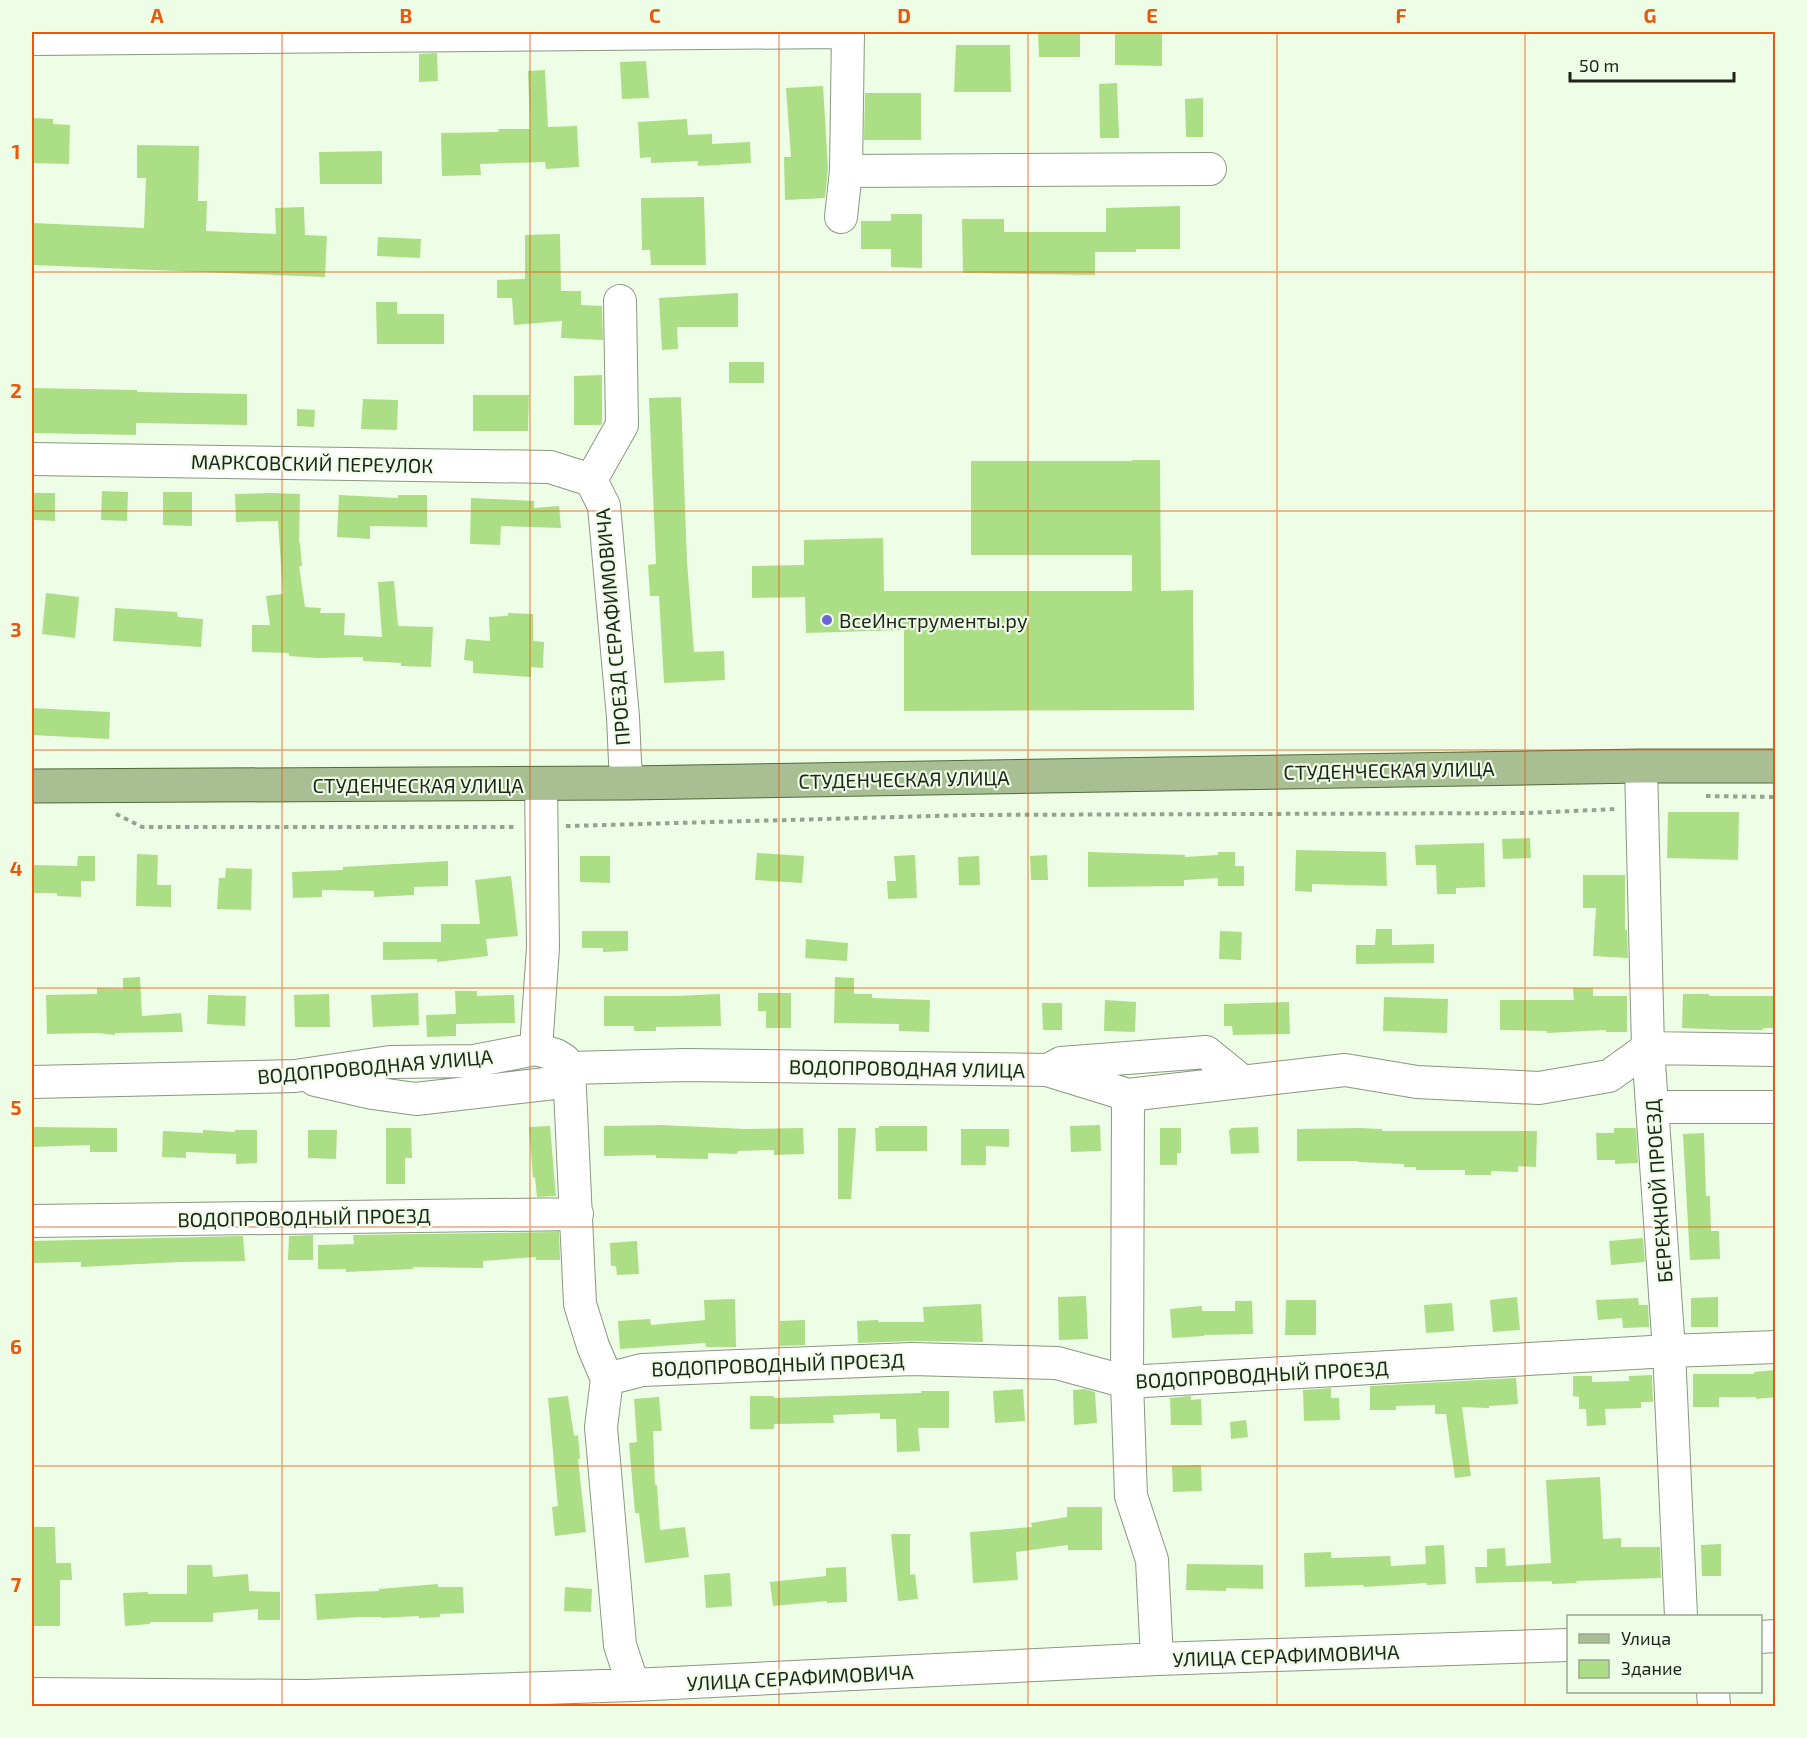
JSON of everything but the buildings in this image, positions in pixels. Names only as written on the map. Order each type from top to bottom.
[{"type":"main road","name":"СТУДЕНЧЕСКАЯ УЛИЦА","points":[[32,786],[541,784],[1641,766],[1776,766]]},
{"type":"street","points":[[32,39],[99,35],[835,32]]},
{"type":"street","points":[[841,217],[846,171],[848,32]]},
{"type":"street","points":[[846,171],[1210,169]]},
{"type":"street","name":"ПРОЕЗД СЕРАФИМОВИЧА","points":[[620,301],[622,425],[591,480],[604,506],[623,717],[624,762],[628,783]]},
{"type":"street","name":"МАРКСОВСКИЙ ПЕРЕУЛОК","points":[[32,459],[550,467],[591,480]]},
{"type":"street","name":"БЕРЕЖНОЙ ПРОЕЗД","points":[[1641,766],[1648,1048],[1669,1351],[1681,1615]]},
{"type":"street","points":[[541,784],[543,947],[536,1049],[556,1055],[564,1060],[569,1068],[580,1305],[592,1346],[607,1379],[601,1427],[620,1645],[633,1685]]},
{"type":"street","points":[[1648,1048],[1776,1050]]},
{"type":"street","name":"ВОДОПРОВОДНАЯ УЛИЦА","points":[[569,1068],[686,1065],[1047,1070],[1128,1095],[1345,1070],[1417,1082],[1539,1088],[1610,1076],[1648,1048]]},
{"type":"street","name":"ВОДОПРОВОДНАЯ УЛИЦА","points":[[32,1082],[295,1076],[390,1062],[474,1061],[536,1049]]},
{"type":"street","points":[[1047,1070],[1062,1063],[1206,1052],[1243,1082]]},
{"type":"street","points":[[295,1076],[372,1093],[416,1099],[554,1083],[563,1077],[569,1068]]},
{"type":"street","points":[[1128,1095],[1127,1382],[1131,1496],[1152,1560],[1157,1659]]},
{"type":"street","points":[[1652,1107],[1776,1107]]},
{"type":"street","name":"ВОДОПРОВОДНЫЙ ПРОЕЗД","points":[[32,1221],[577,1214]]},
{"type":"street","name":"ВОДОПРОВОДНЫЙ ПРОЕЗД","points":[[607,1379],[642,1370],[912,1359],[1057,1363],[1127,1382],[1776,1347]]},
{"type":"street","name":"УЛИЦА СЕРАФИМОВИЧА","points":[[32,1694],[307,1701],[1157,1659],[1567,1645]]},
{"type":"path","points":[[1696,795],[1776,797]]},
{"type":"path","points":[[113,812],[142,827],[541,826],[971,815],[1529,813],[1642,808]]},
{"type":"place","name":"ВсеИнструменты.ру","points":[[827,620]]}]
